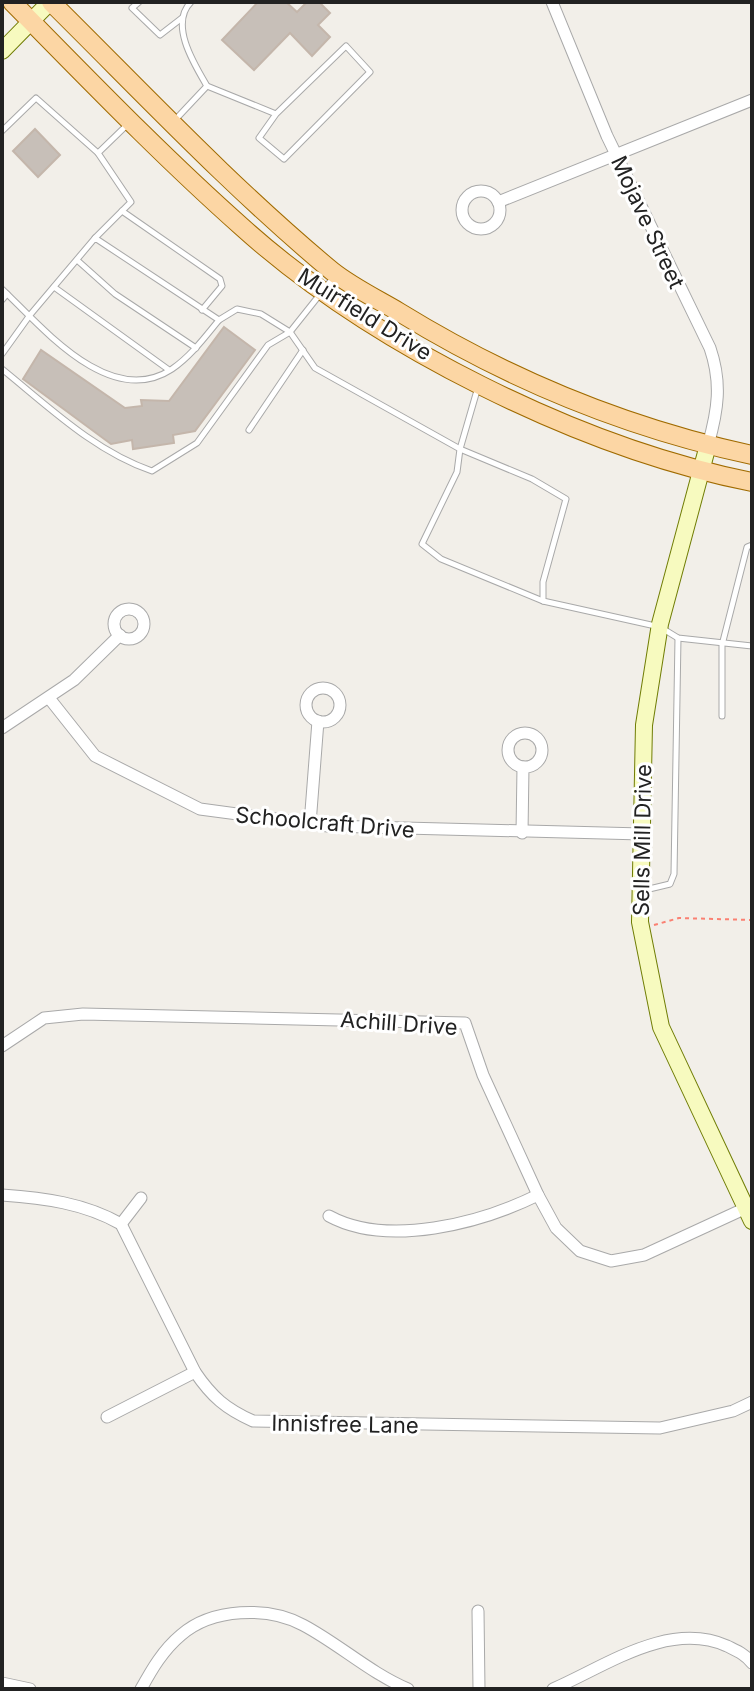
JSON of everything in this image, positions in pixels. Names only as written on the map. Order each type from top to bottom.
[{"type":"main road","name":"Muirfield Drive","points":[[12,2],[242,228],[324,293],[525,407],[604,440],[700,472],[752,482]]},
{"type":"main road","name":"Muirfield Drive","points":[[50,2],[172,122],[336,274],[424,328],[532,384],[613,416],[752,455]]},
{"type":"street","points":[[2,51],[50,2]]},
{"type":"street","name":"Mojave Street","points":[[552,2],[616,154],[710,348],[719,375],[717,413],[708,445]]},
{"type":"street","points":[[498,202],[752,100]]},
{"type":"street","name":"Sells Mill Drive","points":[[708,445],[660,627],[644,725],[640,892],[650,928],[661,1027],[749,1214]]},
{"type":"street","points":[[2,728],[49,698],[96,662],[120,635]]},
{"type":"street","name":"Schoolcraft Drive","points":[[49,698],[95,756],[200,809],[310,824],[522,833],[642,834]]},
{"type":"street","points":[[310,824],[318,721]]},
{"type":"street","points":[[522,833],[523,767]]},
{"type":"street","name":"Achill Drive","points":[[2,1046],[44,1018],[83,1014],[465,1023],[483,1075],[538,1195],[556,1228],[580,1251],[611,1261],[644,1255],[749,1214]]},
{"type":"street","points":[[2,1195],[61,1200],[103,1214],[121,1224],[141,1198]]},
{"type":"street","points":[[329,1216],[364,1229],[420,1229],[456,1225],[538,1195]]},
{"type":"street","name":"Innisfree Lane","points":[[121,1224],[195,1372],[210,1394],[227,1409],[253,1421],[275,1424],[660,1428],[733,1411],[752,1402]]},
{"type":"street","points":[[107,1417],[195,1372]]},
{"type":"street","points":[[478,1611],[479,1689]]},
{"type":"street","points":[[141,1689],[156,1661],[182,1633],[216,1616],[259,1612],[301,1624],[408,1689]]},
{"type":"street","points":[[553,1689],[664,1639],[707,1637],[746,1655],[752,1663]]},
{"type":"street","points":[[2,1683],[30,1689]]},
{"type":"lane","points":[[139,2],[132,8],[160,35],[182,18],[191,2]]},
{"type":"lane","points":[[182,18],[189,50],[207,86],[276,114]]},
{"type":"lane","points":[[346,46],[370,72],[284,159],[259,138],[276,114],[346,46]]},
{"type":"lane","points":[[172,122],[207,86]]},
{"type":"lane","points":[[2,131],[36,98],[98,153],[131,202],[95,238],[30,315],[2,354]]},
{"type":"lane","points":[[98,153],[132,120]]},
{"type":"lane","points":[[122,211],[220,279],[222,286],[202,310]]},
{"type":"lane","points":[[95,238],[219,320]]},
{"type":"lane","points":[[77,260],[115,294],[196,348]]},
{"type":"lane","points":[[2,369],[86,437],[123,461],[152,471],[197,443],[268,345],[290,332],[324,293],[336,274]]},
{"type":"lane","points":[[54,287],[170,371]]},
{"type":"lane","points":[[4,291],[76,359],[127,381],[170,371],[196,348],[219,320],[237,309],[261,314],[290,332],[315,368],[460,449],[532,479],[566,499],[543,582],[543,601]]},
{"type":"lane","points":[[2,300],[4,291]]},
{"type":"lane","points":[[249,430],[303,350]]},
{"type":"lane","points":[[479,382],[460,449],[457,472],[422,544],[441,559],[543,601],[660,627],[678,638],[752,646]]},
{"type":"lane","points":[[722,716],[722,645],[747,547],[752,545]]},
{"type":"lane","points":[[640,892],[670,884],[674,874],[678,638]]},
{"type":"path","points":[[650,928],[679,918],[752,920]]},
{"type":"building","points":[[258,2],[286,2],[297,12],[307,2],[319,2],[330,13],[318,25],[330,37],[312,56],[290,33],[254,70],[222,40]]},
{"type":"building","points":[[35,129],[60,155],[38,177],[13,151]]},
{"type":"building","points":[[224,327],[255,350],[195,431],[173,435],[174,443],[133,449],[132,440],[111,444],[23,379],[41,350],[125,408],[142,406],[141,400],[169,401]]}]
